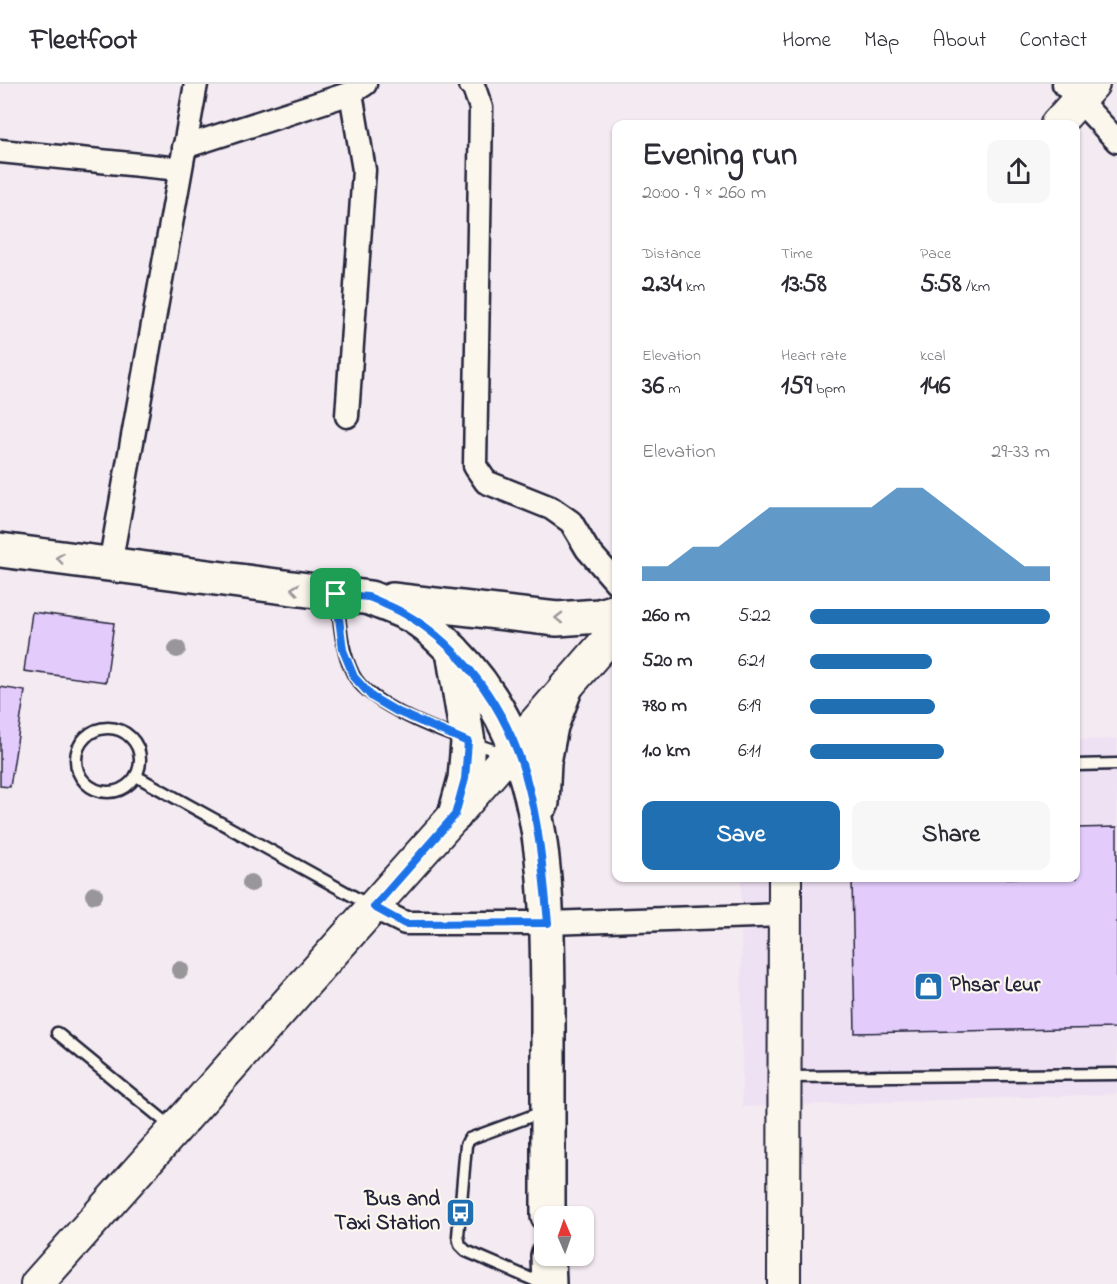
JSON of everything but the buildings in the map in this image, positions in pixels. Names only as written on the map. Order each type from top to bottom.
[{"type":"main road","points":[[0,550],[336,594],[557,619],[599,616],[612,612]]},
{"type":"main road","points":[[370,598],[412,616],[435,633],[473,671],[488,692],[533,803],[540,840],[548,923],[548,1206]]},
{"type":"main road","points":[[453,651],[468,742],[465,779],[455,815]]},
{"type":"main road","points":[[540,840],[544,762],[550,726],[566,687]]},
{"type":"main road","points":[[549,1266],[549,1284]]},
{"type":"street","points":[[110,565],[195,84]]},
{"type":"street","points":[[470,84],[474,88],[481,108],[475,466],[486,482],[551,508],[572,522],[587,549],[612,577]]},
{"type":"street","points":[[184,147],[358,88],[364,170],[347,416]]},
{"type":"street","points":[[1059,120],[1078,90],[1117,141]]},
{"type":"street","points":[[0,151],[180,169]]},
{"type":"street","points":[[37,1284],[374,907],[612,635]]},
{"type":"street","points":[[784,1284],[785,882]]},
{"type":"street","points":[[374,907],[405,924],[548,923],[784,915]]},
{"type":"lane","points":[[336,594],[343,650],[354,677],[372,697],[396,711],[468,742],[512,750]]},
{"type":"lane","points":[[111,729],[130,737],[140,756],[140,766],[136,776],[120,790],[110,792],[90,787],[83,780],[76,760],[83,741],[91,734],[111,729]]},
{"type":"lane","points":[[1080,765],[1117,764]]},
{"type":"lane","points":[[136,776],[374,907]]},
{"type":"lane","points":[[57,1033],[175,1130]]},
{"type":"lane","points":[[784,1077],[1117,1074]]},
{"type":"lane","points":[[543,1284],[466,1251],[460,1245],[458,1236],[466,1145],[469,1139],[548,1110]]},
{"type":"shaded area","name":"Phsar Leur","points":[[1117,739],[1117,1094],[742,1107],[741,882],[1080,882],[1080,740]]},
{"type":"place","name":"Phsar Leur","points":[[929,986]]},
{"type":"place","name":"Bus and Taxi Station","points":[[461,1212]]},
{"type":"route","points":[[336,594],[370,598],[412,616],[435,633],[473,671],[488,692],[516,745],[533,803],[540,840],[548,923],[405,924],[374,907],[455,815],[465,779],[468,742],[396,711],[372,697],[354,677],[343,650],[336,594]]}]
